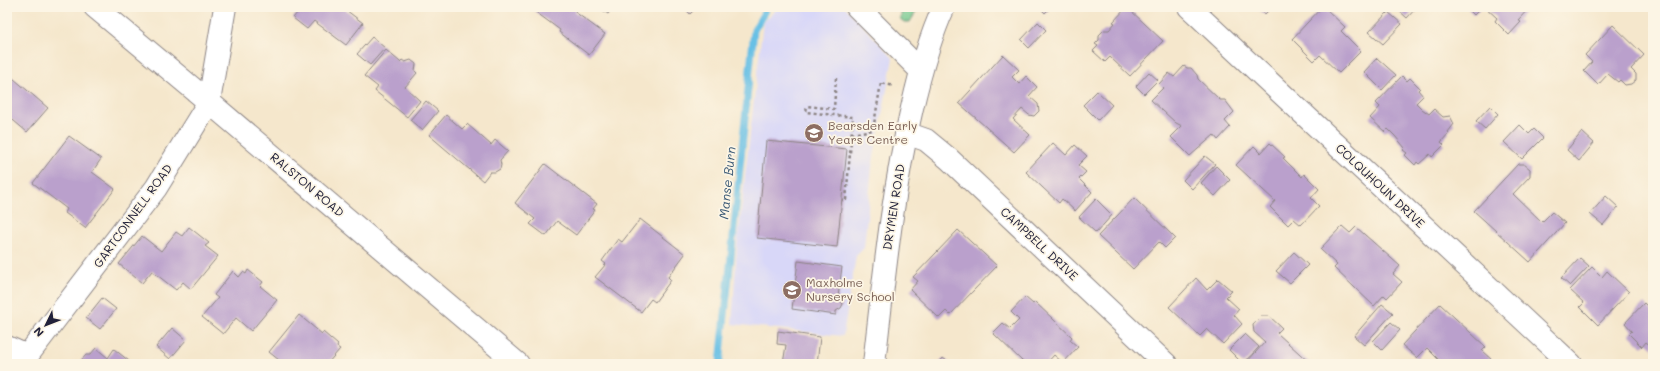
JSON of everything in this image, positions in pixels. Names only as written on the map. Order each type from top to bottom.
[{"type":"street","name":"RALSTON ROAD","points":[[95,7],[518,364]]},
{"type":"street","name":"GARTCONNELL ROAD","points":[[24,360],[156,188],[209,102],[225,7]]},
{"type":"street","points":[[857,7],[921,71]]},
{"type":"street","name":"DRYMEN ROAD","points":[[874,364],[890,219],[906,133],[921,71],[938,19],[944,7]]},
{"type":"street","name":"COLQUHOUN DRIVE","points":[[1189,7],[1571,364]]},
{"type":"street","name":"CAMPBELL DRIVE","points":[[906,133],[926,140],[949,159],[1166,364]]},
{"type":"street","points":[[7,347],[24,360]]},
{"type":"path","points":[[836,78],[834,109],[807,106],[806,112],[853,117],[846,200],[842,200]]},
{"type":"path","points":[[851,134],[873,130],[881,83],[916,91]]},
{"type":"shaded area","name":"Bearsden Early Years Centre","points":[[778,7],[845,7],[893,58],[872,167],[864,248],[856,256],[843,336],[732,324],[737,245],[763,23]]},
{"type":"green space","points":[[888,7],[895,7],[892,10]]},
{"type":"green space","points":[[895,7],[919,7],[910,22],[904,22],[899,18],[902,14]]},
{"type":"building","points":[[302,7],[342,7],[363,23],[346,45],[314,21],[307,29],[293,18]]},
{"type":"building","points":[[529,7],[574,7],[577,9],[575,12],[605,34],[589,55],[559,32],[560,30]]},
{"type":"building","points":[[598,7],[613,7],[608,14]]},
{"type":"building","points":[[684,7],[697,7],[690,14]]},
{"type":"building","points":[[1039,7],[1051,7],[1045,13]]},
{"type":"building","points":[[1127,7],[1163,41],[1130,76],[1110,57],[1105,62],[1093,51],[1098,46],[1095,44],[1099,40],[1099,35],[1104,30],[1109,30],[1115,23],[1113,22]]},
{"type":"building","points":[[1254,7],[1272,7],[1265,14]]},
{"type":"building","points":[[1322,7],[1324,7],[1345,27],[1341,31],[1361,51],[1339,73],[1320,55],[1314,61],[1292,39]]},
{"type":"building","points":[[1395,7],[1417,7],[1407,18]]},
{"type":"building","points":[[1466,7],[1482,7],[1474,15]]},
{"type":"building","points":[[1485,7],[1530,7],[1518,20],[1521,22],[1509,35],[1495,21],[1497,18]]},
{"type":"building","points":[[1388,12],[1402,24],[1383,44],[1369,32]]},
{"type":"building","points":[[1038,22],[1046,30],[1029,48],[1021,40]]},
{"type":"building","points":[[1613,25],[1644,55],[1631,69],[1636,74],[1636,80],[1631,84],[1625,85],[1620,80],[1618,82],[1608,74],[1598,85],[1584,71],[1592,62],[1585,55]]},
{"type":"building","points":[[372,37],[385,48],[370,65],[357,54]]},
{"type":"building","points":[[386,50],[400,62],[402,60],[405,62],[411,60],[416,64],[415,71],[417,73],[405,87],[420,101],[407,117],[375,91],[378,87],[364,76]]},
{"type":"building","points":[[1003,55],[1019,70],[1012,77],[1019,84],[1026,76],[1037,87],[1029,96],[1038,104],[1039,111],[1034,116],[1029,115],[1022,109],[1013,119],[1030,135],[1014,152],[959,103]]},
{"type":"building","points":[[1377,58],[1396,75],[1382,90],[1364,72]]},
{"type":"building","points":[[1184,66],[1191,68],[1197,75],[1198,79],[1220,100],[1225,100],[1234,112],[1225,121],[1230,127],[1218,140],[1214,135],[1190,156],[1171,137],[1182,126],[1176,123],[1151,100],[1163,88],[1159,84],[1169,73],[1174,77]]},
{"type":"building","points":[[1149,72],[1158,80],[1144,94],[1136,86]]},
{"type":"building","points":[[7,73],[48,108],[27,132],[7,115]]},
{"type":"building","points":[[1402,76],[1407,81],[1410,78],[1420,88],[1418,90],[1423,96],[1416,103],[1422,109],[1429,114],[1434,109],[1443,117],[1450,116],[1454,124],[1448,132],[1449,133],[1441,142],[1444,145],[1432,157],[1430,154],[1419,164],[1417,162],[1415,165],[1405,155],[1407,153],[1403,150],[1405,148],[1395,136],[1388,129],[1385,132],[1370,118],[1380,107],[1376,103]]},
{"type":"building","points":[[1097,91],[1112,105],[1098,120],[1083,105]]},
{"type":"building","points":[[426,101],[438,111],[422,130],[410,120]]},
{"type":"building","points":[[1490,106],[1498,114],[1485,129],[1476,121]]},
{"type":"building","points":[[446,115],[462,129],[467,124],[491,145],[495,140],[508,151],[500,160],[500,169],[495,172],[490,172],[483,181],[429,135]]},
{"type":"building","points":[[1520,125],[1529,134],[1534,129],[1543,138],[1522,159],[1504,142]]},
{"type":"building","points":[[1582,132],[1594,143],[1579,161],[1567,150]]},
{"type":"building","points":[[69,136],[101,159],[92,172],[115,189],[85,228],[65,213],[67,209],[33,183]]},
{"type":"building","points":[[766,141],[847,149],[837,247],[757,238]]},
{"type":"building","points":[[1053,143],[1066,155],[1075,145],[1087,156],[1078,165],[1086,172],[1079,179],[1092,192],[1075,211],[1062,199],[1059,203],[1026,172]]},
{"type":"building","points":[[1270,143],[1285,157],[1283,158],[1302,177],[1304,174],[1319,189],[1311,198],[1319,206],[1301,225],[1294,219],[1288,225],[1270,207],[1275,201],[1236,165],[1254,146],[1261,153]]},
{"type":"building","points":[[1205,156],[1215,164],[1192,189],[1183,180]]},
{"type":"building","points":[[545,164],[597,204],[593,209],[595,210],[576,235],[557,221],[546,236],[530,224],[535,219],[515,203]]},
{"type":"building","points":[[1518,164],[1524,164],[1530,169],[1530,176],[1513,194],[1542,222],[1552,212],[1565,223],[1530,262],[1474,211]]},
{"type":"building","points":[[1216,166],[1230,180],[1215,196],[1201,183]]},
{"type":"building","points":[[1606,196],[1618,207],[1603,225],[1590,214]]},
{"type":"building","points":[[1134,198],[1175,238],[1165,248],[1159,242],[1133,269],[1098,236]]},
{"type":"building","points":[[1096,199],[1112,215],[1096,233],[1079,217]]},
{"type":"building","points":[[640,219],[685,254],[668,277],[671,280],[655,302],[651,299],[641,312],[595,277],[606,264],[602,261],[618,239],[622,242]]},
{"type":"building","points":[[1342,226],[1350,233],[1356,227],[1400,266],[1393,274],[1402,282],[1387,298],[1384,295],[1374,306],[1334,268],[1337,265],[1320,249]]},
{"type":"building","points":[[189,227],[209,243],[205,246],[218,256],[191,289],[183,282],[176,290],[152,271],[142,283],[119,264],[142,236],[161,251],[176,232],[182,236]]},
{"type":"building","points":[[958,230],[997,266],[950,315],[946,311],[939,318],[910,290],[918,281],[913,277]]},
{"type":"building","points":[[1294,252],[1308,265],[1290,283],[1276,271]]},
{"type":"building","points":[[1580,258],[1589,266],[1570,286],[1561,278]]},
{"type":"building","points":[[798,261],[842,267],[838,297],[843,304],[841,308],[836,311],[836,315],[792,309]]},
{"type":"building","points":[[1592,267],[1602,277],[1607,271],[1629,292],[1598,325],[1580,307],[1584,303],[1570,290]]},
{"type":"building","points":[[248,270],[263,282],[260,286],[277,300],[251,331],[236,318],[223,334],[202,317],[218,298],[214,295],[233,271],[239,277],[243,272],[246,274]]},
{"type":"building","points":[[1196,278],[1207,290],[1218,279],[1232,291],[1226,297],[1239,309],[1234,315],[1242,324],[1223,344],[1207,329],[1200,336],[1169,307]]},
{"type":"building","points":[[1025,297],[1033,304],[1035,302],[1072,337],[1070,340],[1078,347],[1063,363],[1054,355],[1046,364],[1021,364],[1023,362],[993,333],[1003,323],[1010,329],[1019,320],[1011,312]]},
{"type":"building","points":[[102,298],[116,309],[100,329],[86,318]]},
{"type":"building","points":[[1644,303],[1653,312],[1653,348],[1646,342],[1642,347],[1629,334],[1632,331],[1625,323]]},
{"type":"building","points":[[1382,304],[1393,313],[1364,345],[1354,336]]},
{"type":"building","points":[[1440,304],[1486,347],[1482,351],[1492,360],[1489,364],[1443,364],[1427,348],[1417,358],[1402,345]]},
{"type":"building","points":[[299,315],[338,345],[337,347],[340,349],[327,364],[284,364],[269,352]]},
{"type":"building","points":[[1261,316],[1269,316],[1282,328],[1277,333],[1311,364],[1245,364],[1265,342],[1254,332],[1253,325]]},
{"type":"building","points":[[1391,322],[1400,330],[1382,350],[1373,341]]},
{"type":"building","points":[[172,328],[186,340],[170,359],[156,347]]},
{"type":"building","points":[[778,331],[820,337],[817,364],[783,364],[786,345],[777,344]]},
{"type":"building","points":[[1245,334],[1259,347],[1243,364],[1229,350]]},
{"type":"building","points":[[96,348],[108,358],[114,349],[129,361],[126,364],[78,364],[86,355],[90,355]]},
{"type":"building","points":[[943,358],[951,364],[938,364]]},
{"type":"waterway","name":"Manse Burn","points":[[720,364],[754,30],[767,7]]},
{"type":"place","name":"Bearsden Early Years Centre","points":[[814,133]]},
{"type":"place","name":"Maxholme Nursery School","points":[[792,290]]}]
